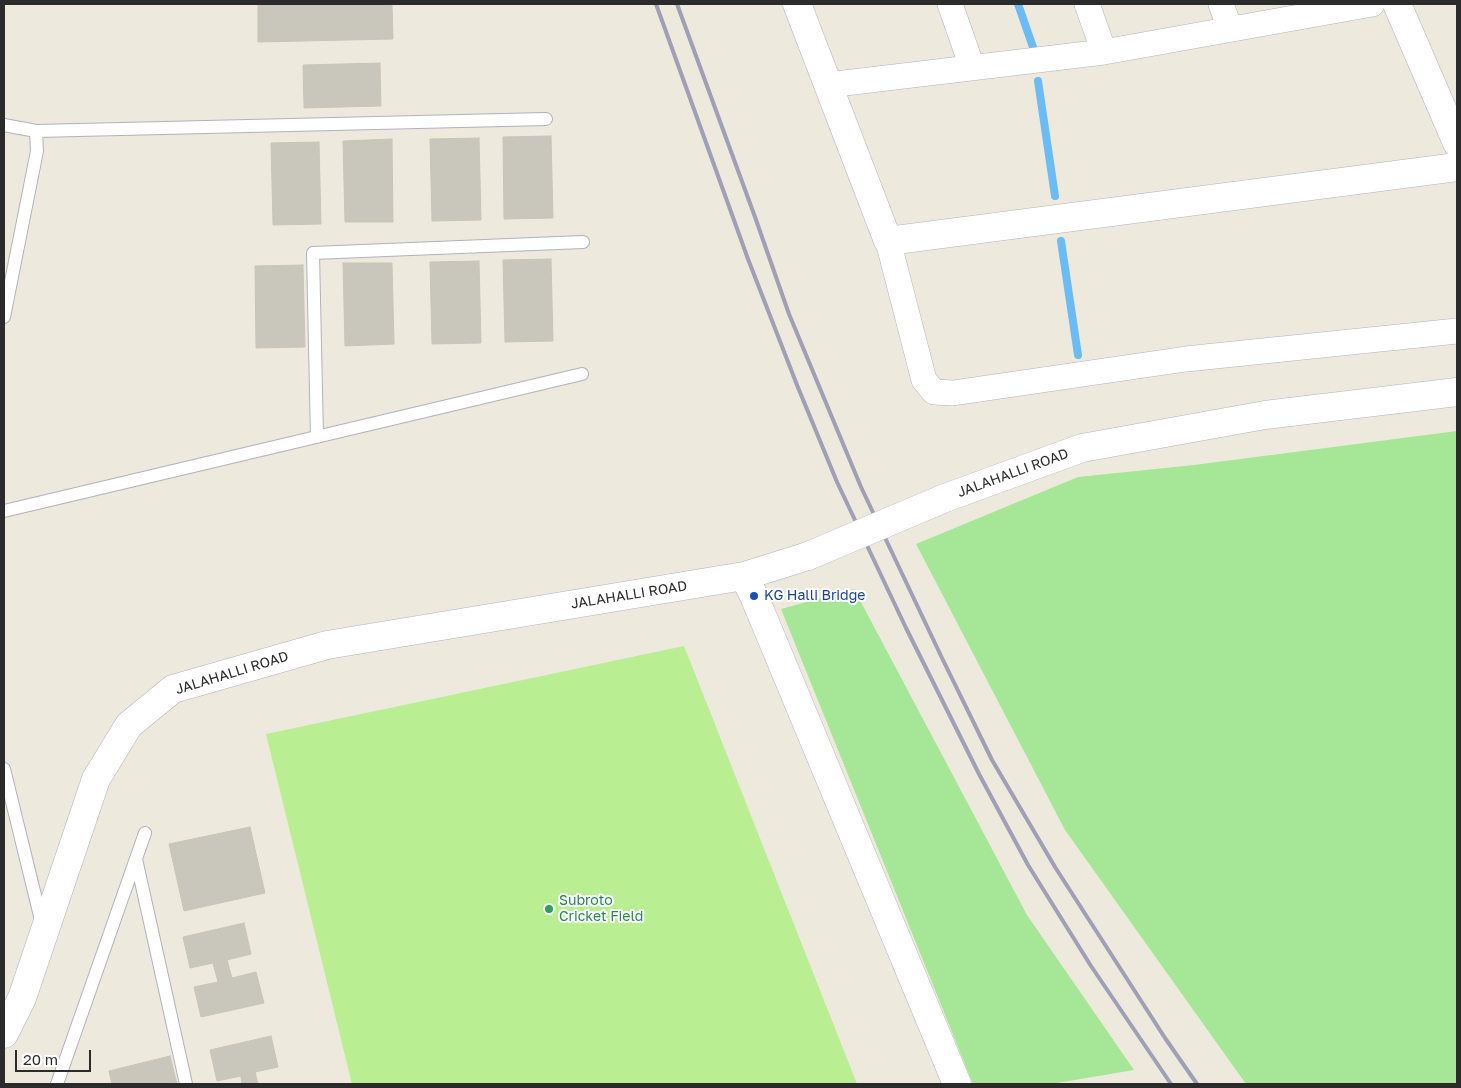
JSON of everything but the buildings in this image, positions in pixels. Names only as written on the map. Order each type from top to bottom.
[{"type":"main road","points":[[796,4],[888,241],[1457,167]]},
{"type":"main road","points":[[1397,4],[1457,143]]},
{"type":"main road","name":"JALAHALLI ROAD","points":[[4,1034],[22,998],[96,779],[129,725],[173,689],[327,645],[744,576],[808,556],[945,498],[1082,448],[1265,415],[1457,392]]},
{"type":"main road","points":[[744,576],[957,1084]]},
{"type":"street","points":[[950,4],[972,67]]},
{"type":"street","points":[[1087,4],[1104,52]]},
{"type":"street","points":[[1221,4],[1230,28]]},
{"type":"street","points":[[828,84],[1104,52],[1372,4]]},
{"type":"street","points":[[888,241],[924,380],[934,392],[954,393],[1186,359],[1457,331]]},
{"type":"lane","points":[[4,125],[36,131],[546,119]]},
{"type":"lane","points":[[4,317],[38,151],[36,131]]},
{"type":"lane","points":[[317,437],[313,253],[583,242]]},
{"type":"lane","points":[[4,511],[582,374]]},
{"type":"lane","points":[[4,769],[44,932]]},
{"type":"lane","points":[[57,1084],[145,833]]},
{"type":"lane","points":[[136,859],[186,1084]]},
{"type":"green space","points":[[1457,431],[1457,1084],[1246,1084],[1065,830],[916,544],[1078,477],[1194,465]]},
{"type":"green space","points":[[854,589],[1027,915],[1134,1070],[1051,1084],[973,1084],[781,609]]},
{"type":"green space","name":"Subroto Cricket Field","points":[[684,646],[857,1084],[352,1084],[266,734]]},
{"type":"waterway","points":[[1018,4],[1034,50]]},
{"type":"waterway","points":[[1038,81],[1055,196]]},
{"type":"waterway","points":[[1061,241],[1078,355]]},
{"type":"railway","points":[[656,4],[748,259],[797,385],[837,482],[906,628],[979,774],[1028,865],[1091,966],[1171,1084]]},
{"type":"railway","points":[[677,4],[789,314],[861,487],[942,658],[992,760],[1055,867],[1165,1038],[1197,1084]]},
{"type":"place","name":"KG Halli Bridge","points":[[754,596]]},
{"type":"place","name":"Subroto Cricket Field","points":[[549,909]]}]
